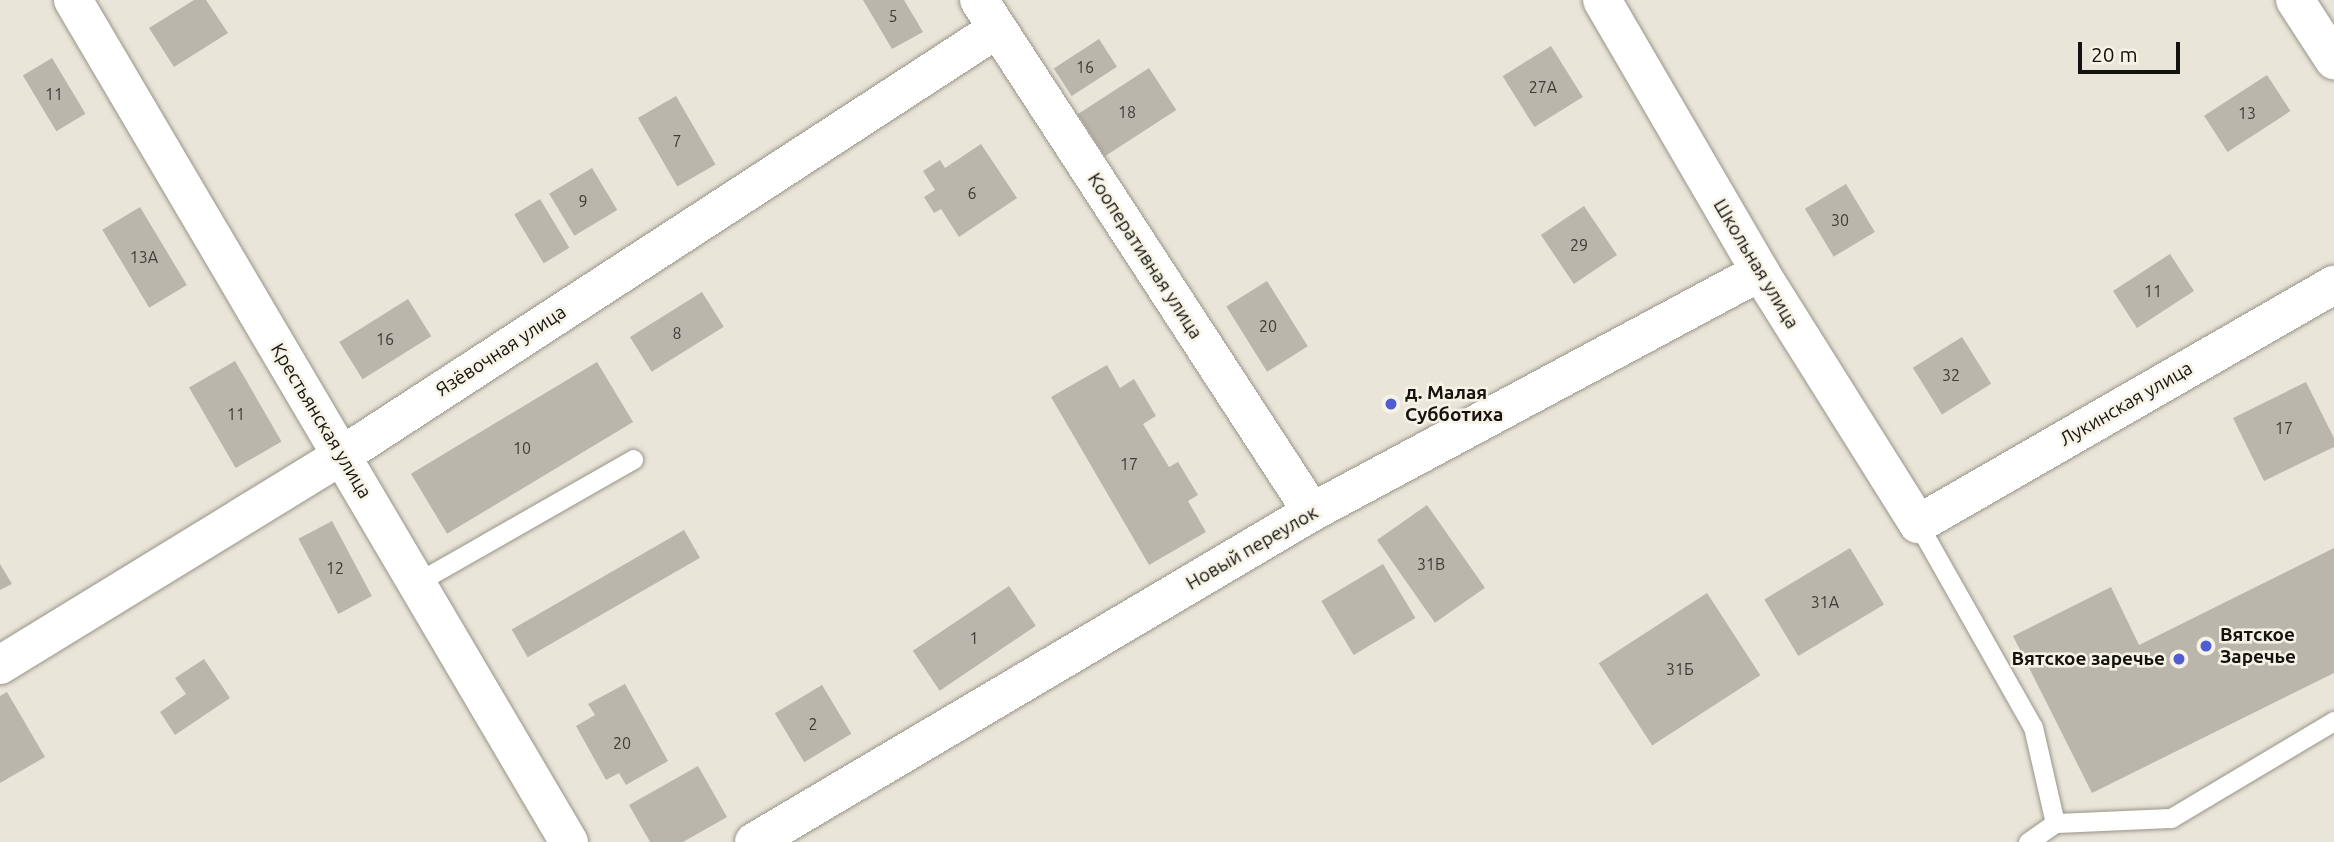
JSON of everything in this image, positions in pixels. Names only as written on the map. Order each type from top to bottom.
[{"type":"street","name":"Крестьянская улица","points":[[73,0],[569,842]]},
{"type":"street","name":"Школьная улица","points":[[1602,0],[1760,272],[1918,524]]},
{"type":"street","points":[[2295,0],[2334,60]]},
{"type":"street","name":"Язёвочная улица","points":[[0,665],[341,456],[988,14]]},
{"type":"street","name":"Кооперативная улица","points":[[988,14],[1312,512]]},
{"type":"street","name":"Новый переулок","points":[[754,842],[1312,512],[1760,272]]},
{"type":"street","name":"Лукинская улица","points":[[1918,524],[2334,285]]},
{"type":"lane","points":[[416,583],[633,459]]},
{"type":"lane","points":[[1918,524],[2033,727],[2055,822]]},
{"type":"lane","points":[[2028,842],[2055,822],[2171,818],[2334,721]]},
{"type":"building","points":[[194,0],[206,0],[228,33],[174,67],[149,28]]},
{"type":"building","points":[[863,0],[904,0],[923,32],[892,49]]},
{"type":"building","points":[[1099,39],[1117,67],[1072,96],[1054,68]]},
{"type":"building","points":[[1551,46],[1583,97],[1534,127],[1503,76]]},
{"type":"building","points":[[52,58],[85,114],[56,131],[23,76]]},
{"type":"building","points":[[1149,68],[1176,110],[1105,156],[1078,114]]},
{"type":"building","points":[[2267,75],[2290,111],[2228,152],[2204,116]]},
{"type":"building","points":[[676,96],[716,164],[677,186],[638,118]]},
{"type":"building","points":[[981,144],[1017,198],[959,237],[941,209],[934,213],[924,197],[935,190],[923,171],[940,160],[945,168]]},
{"type":"building","points":[[592,168],[617,210],[574,236],[549,194]]},
{"type":"building","points":[[1846,184],[1875,232],[1834,257],[1805,209]]},
{"type":"building","points":[[540,199],[569,248],[544,263],[514,214]]},
{"type":"building","points":[[1584,206],[1617,255],[1574,284],[1541,235]]},
{"type":"building","points":[[140,207],[187,285],[149,308],[102,230]]},
{"type":"building","points":[[2170,254],[2194,291],[2137,328],[2113,291]]},
{"type":"building","points":[[1267,281],[1308,346],[1267,372],[1226,306]]},
{"type":"building","points":[[702,292],[724,327],[652,372],[630,337]]},
{"type":"building","points":[[408,299],[431,336],[363,379],[339,342]]},
{"type":"building","points":[[1962,337],[1991,384],[1942,414],[1913,368]]},
{"type":"building","points":[[235,361],[282,442],[236,468],[189,388]]},
{"type":"building","points":[[597,362],[633,422],[447,534],[411,474]]},
{"type":"building","points":[[1107,365],[1120,388],[1134,379],[1156,416],[1143,424],[1169,467],[1178,462],[1198,495],[1188,501],[1206,532],[1149,565],[1051,397]]},
{"type":"building","points":[[2306,382],[2334,438],[2334,447],[2264,481],[2233,418]]},
{"type":"building","points":[[1427,505],[1485,588],[1435,623],[1377,540]]},
{"type":"building","points":[[332,521],[372,596],[338,614],[298,539]]},
{"type":"building","points":[[684,530],[700,558],[528,657],[512,630]]},
{"type":"building","points":[[1850,548],[1884,605],[1798,656],[1764,600]]},
{"type":"building","name":"Вятское заречье","points":[[2334,548],[2334,673],[2092,793],[2013,636],[2111,587],[2139,645]]},
{"type":"building","points":[[0,564],[12,584],[0,590]]},
{"type":"building","points":[[1383,564],[1415,618],[1354,655],[1321,601]]},
{"type":"building","points":[[1009,586],[1036,626],[940,691],[913,651]]},
{"type":"building","points":[[1707,593],[1760,675],[1652,745],[1599,663]]},
{"type":"building","points":[[204,659],[230,698],[175,735],[160,712],[186,694],[175,678]]},
{"type":"building","points":[[625,684],[668,761],[626,785],[619,773],[606,780],[576,726],[595,715],[588,704]]},
{"type":"building","points":[[822,685],[851,734],[804,762],[775,713]]},
{"type":"building","points":[[7,692],[45,757],[0,783],[0,696]]},
{"type":"building","points":[[698,766],[727,817],[683,842],[650,842],[629,805]]},
{"type":"place","name":"д. Малая Субботиха","points":[[1391,404]]},
{"type":"place","name":"Вятское Заречье","points":[[2206,646]]},
{"type":"place","name":"Вятское заречье","points":[[2179,659]]}]
